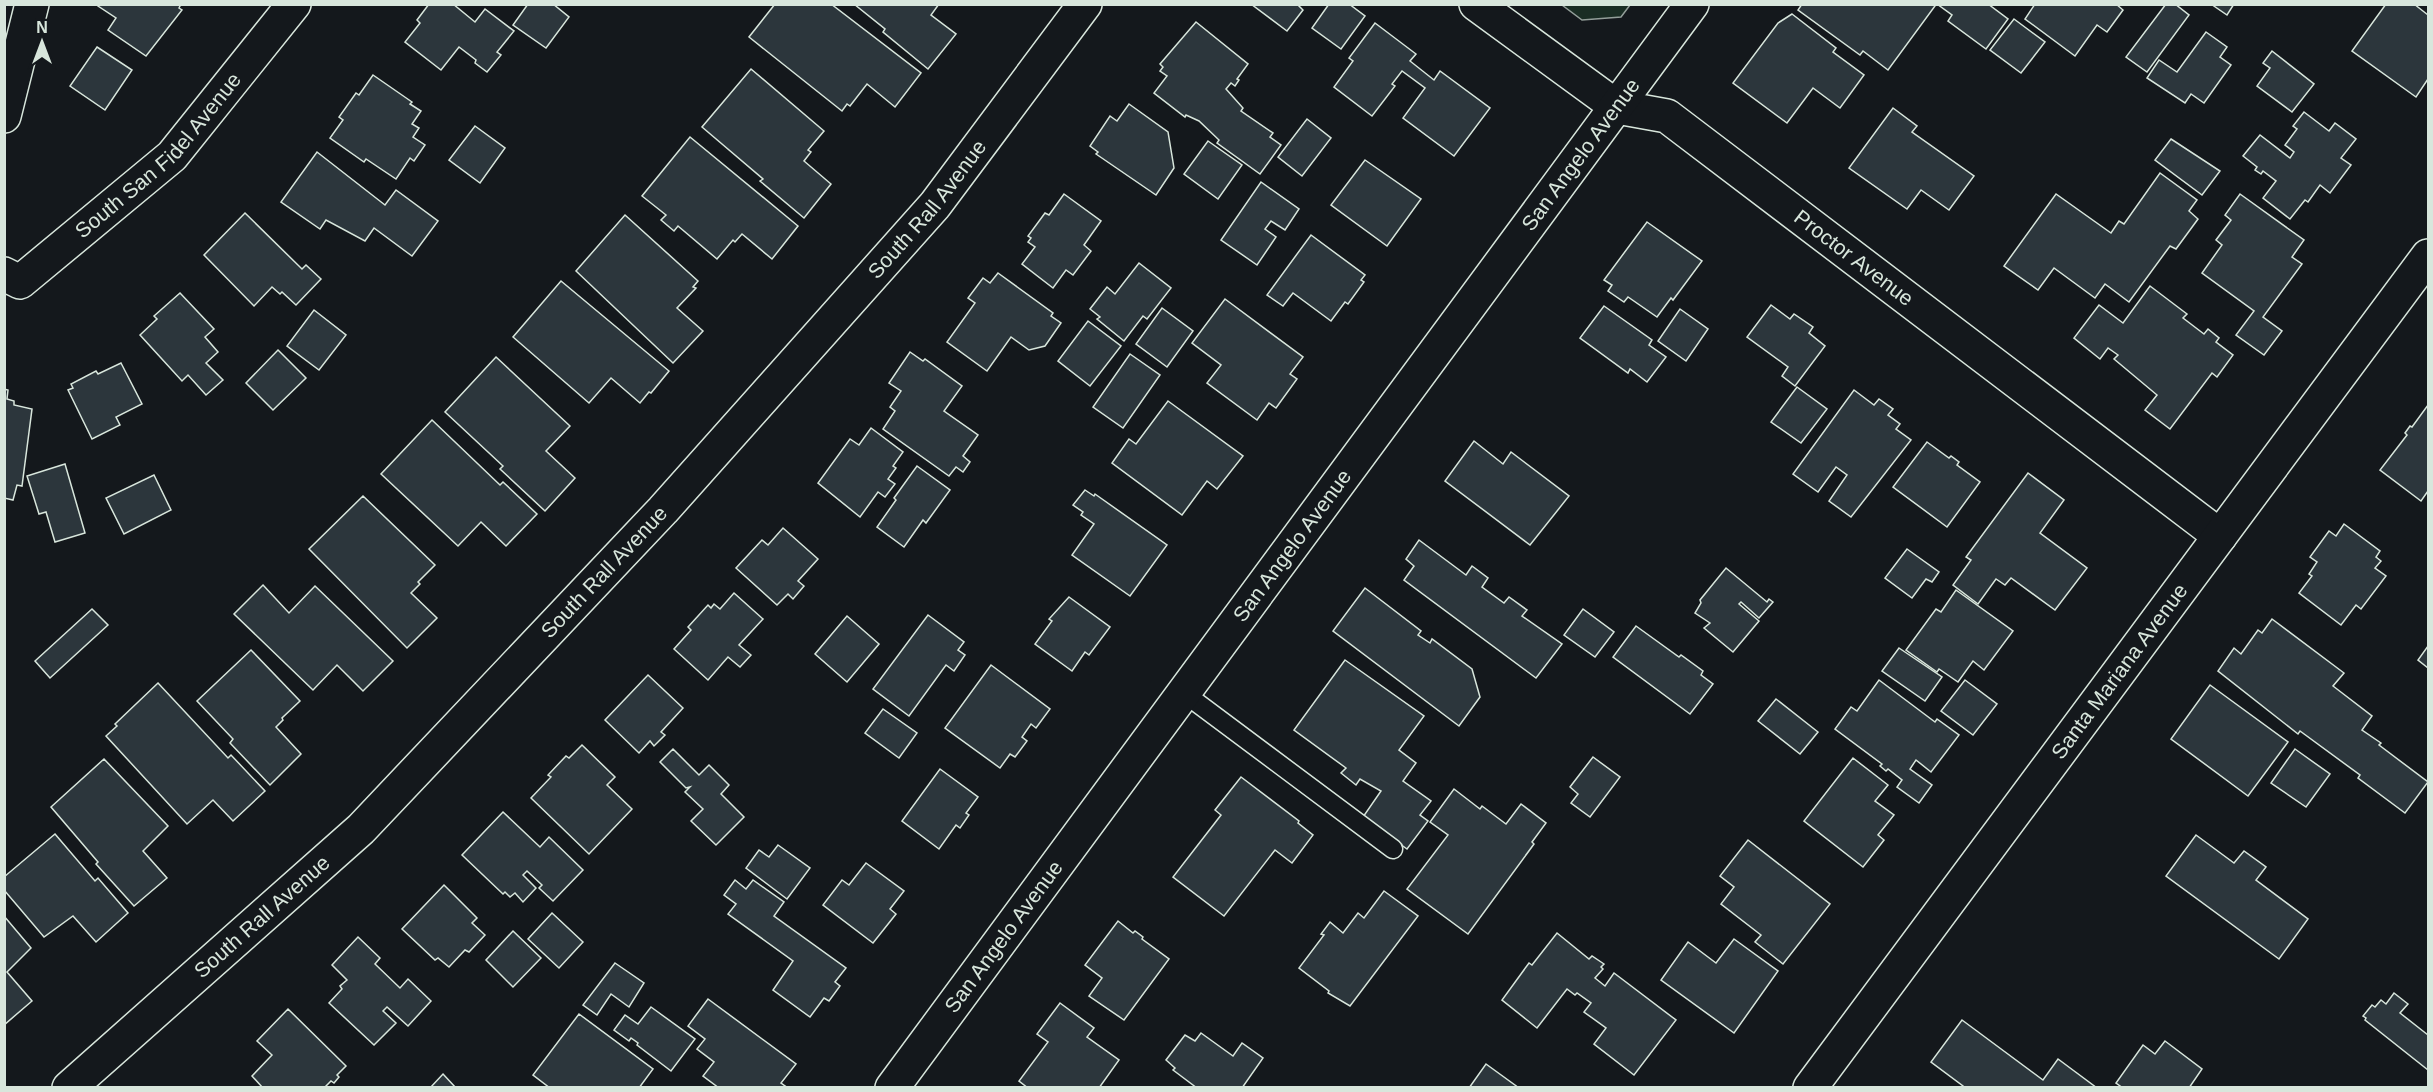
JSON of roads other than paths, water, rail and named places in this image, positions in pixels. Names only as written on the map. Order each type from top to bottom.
[{"type":"street","points":[[4,116],[32,4]]},
{"type":"street","name":"South San Fidel Avenue","points":[[4,274],[20,282],[172,156],[294,4]]},
{"type":"street","name":"South Rall Avenue","points":[[69,1088],[361,829],[663,510],[935,205],[1085,4]]},
{"type":"street","name":"Proctor Avenue","points":[[1476,4],[1617,106],[1667,116],[2220,536]]},
{"type":"street","name":"San Angelo Avenue","points":[[892,1088],[1692,4]]},
{"type":"street","name":"Santa Mariana Avenue","points":[[1810,1088],[2428,256]]},
{"type":"lane","points":[[1184,693],[1393,849]]}]
